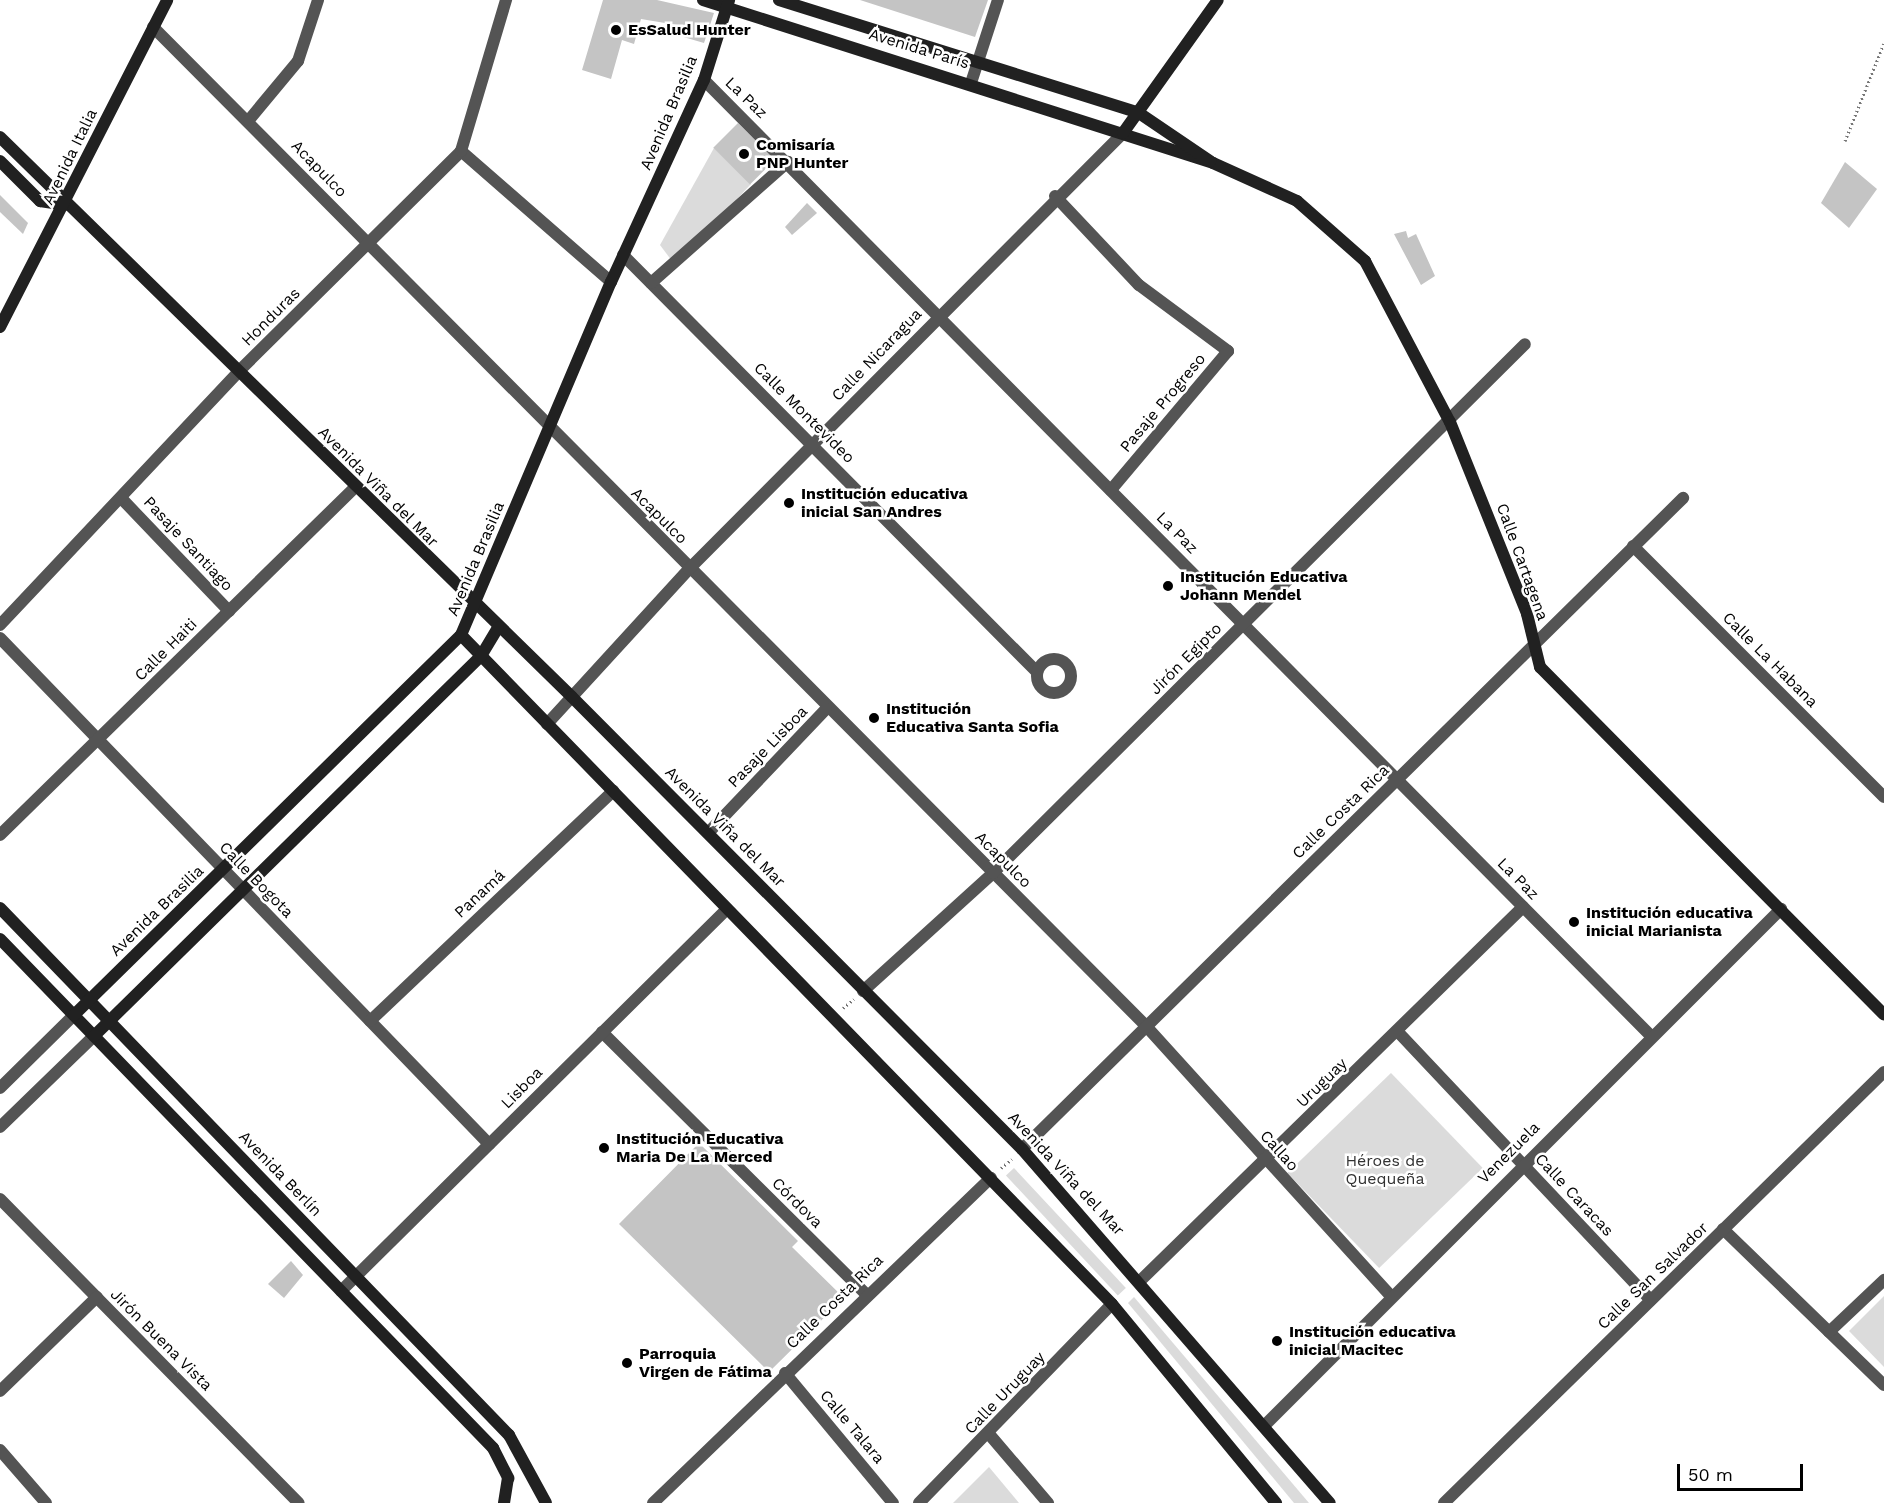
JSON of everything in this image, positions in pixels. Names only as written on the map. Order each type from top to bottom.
[{"type":"street","name":"Avenida Italia","points":[[0,327],[65,205],[166,0]]},
{"type":"street","points":[[249,120],[298,61],[318,0]]},
{"type":"street","name":"Honduras","points":[[0,625],[122,499],[238,372],[460,151],[506,0]]},
{"type":"street","name":"Avenida París","points":[[703,0],[728,3],[1124,133]]},
{"type":"street","name":"Avenida París","points":[[778,0],[812,5],[978,62],[1139,113]]},
{"type":"street","points":[[971,83],[998,0]]},
{"type":"street","name":"Calle Nicaragua","points":[[547,724],[689,569],[1055,196],[1124,133],[1218,0]]},
{"type":"street","name":"Avenida Brasilia","points":[[0,1088],[461,635],[610,282],[704,80],[728,3]]},
{"type":"street","name":"Acapulco","points":[[153,27],[249,120],[548,430],[1146,1026]]},
{"type":"street","name":"La Paz","points":[[704,80],[788,162],[1651,1036]]},
{"type":"street","name":"Calle Cartagena","points":[[1139,113],[1214,163]]},
{"type":"street","name":"Calle Cartagena","points":[[1124,133],[1214,163],[1297,201],[1365,261],[1450,422],[1527,614],[1540,667],[1884,1015]]},
{"type":"street","name":"Avenida Viña del Mar","points":[[0,137],[65,205],[498,628],[572,697],[1022,1149],[1141,1280],[1330,1503]]},
{"type":"street","points":[[460,151],[610,282]]},
{"type":"street","name":"Avenida Viña del Mar","points":[[0,161],[40,201],[65,205]]},
{"type":"street","points":[[651,284],[788,162]]},
{"type":"street","name":"Pasaje Progreso","points":[[1055,196],[1139,285],[1228,351],[1111,490]]},
{"type":"street","name":"Calle Montevideo","points":[[623,255],[1037,672]]},
{"type":"street","name":"Jirón Egipto","points":[[863,991],[993,873],[1450,422],[1525,344]]},
{"type":"street","name":"Calle Haiti","points":[[0,835],[355,487]]},
{"type":"street","name":"Calle Costa Rica","points":[[1022,1149],[1683,498]]},
{"type":"street","name":"Pasaje Santiago","points":[[122,499],[229,611]]},
{"type":"street","name":"Calle La Habana","points":[[1634,546],[1884,797]]},
{"type":"street","points":[[0,1127],[481,656],[498,628]]},
{"type":"street","points":[[461,635],[1112,1304],[1276,1503]]},
{"type":"street","name":"Calle Bogota","points":[[0,638],[489,1144]]},
{"type":"street","name":"Pasaje Lisboa","points":[[708,833],[826,709]]},
{"type":"street","name":"Panamá","points":[[370,1021],[613,791]]},
{"type":"street","name":"Uruguay","points":[[1141,1280],[1399,1033],[1523,907]]},
{"type":"street","name":"Avenida Berlín","points":[[0,908],[509,1435],[530,1469],[546,1503]]},
{"type":"street","name":"Lisboa","points":[[341,1291],[727,909]]},
{"type":"street","name":"Venezuela","points":[[1265,1425],[1521,1163],[1781,909]]},
{"type":"street","points":[[0,939],[493,1448],[508,1478],[504,1503]]},
{"type":"street","name":"Callao","points":[[1146,1026],[1265,1161],[1392,1297]]},
{"type":"street","name":"Córdova","points":[[602,1032],[867,1295]]},
{"type":"street","name":"Calle Caracas","points":[[1399,1033],[1651,1300]]},
{"type":"street","name":"Calle San Salvador","points":[[1444,1503],[1884,1072]]},
{"type":"street","name":"Calle Costa Rica","points":[[653,1503],[785,1373],[991,1178]]},
{"type":"street","name":"Jirón Buena Vista","points":[[0,1199],[299,1503]]},
{"type":"street","points":[[1723,1229],[1884,1385]]},
{"type":"street","points":[[1829,1332],[1884,1280]]},
{"type":"street","points":[[0,1390],[97,1297]]},
{"type":"street","name":"Calle Uruguay","points":[[919,1503],[989,1434],[1112,1304]]},
{"type":"street","name":"Calle Talara","points":[[785,1373],[893,1503]]},
{"type":"street","points":[[989,1434],[1048,1503]]},
{"type":"street","points":[[0,1450],[46,1503]]},
{"type":"street","points":[[508,1478],[530,1469]]},
{"type":"path","points":[[1845,141],[1884,43]]},
{"type":"path","points":[[833,1017],[863,991]]},
{"type":"path","points":[[991,1178],[1022,1149]]},
{"type":"green space","points":[[714,148],[751,184],[675,265],[660,245]]},
{"type":"green space","name":"Héroes de Quequeña","points":[[1391,1073],[1483,1168],[1379,1268],[1287,1173]]},
{"type":"green space","points":[[1014,1168],[1126,1288],[1118,1295],[1006,1176]]},
{"type":"green space","points":[[1884,1296],[1884,1367],[1849,1331]]},
{"type":"green space","points":[[1134,1297],[1309,1503],[1294,1503],[1128,1303]]},
{"type":"green space","points":[[989,1467],[1019,1503],[953,1503]]},
{"type":"building","name":"EsSalud Hunter","points":[[603,0],[657,0],[714,13],[704,43],[680,36],[683,26],[641,19],[634,44],[622,40],[611,79],[582,70]]},
{"type":"building","points":[[860,0],[988,0],[975,37]]},
{"type":"building","name":"Comisaría PNP Hunter","points":[[738,123],[775,160],[750,185],[713,148]]},
{"type":"building","points":[[1845,162],[1877,189],[1849,228],[1821,203]]},
{"type":"building","points":[[0,195],[28,223],[23,234],[0,212]]},
{"type":"building","points":[[807,203],[817,213],[792,235],[785,227]]},
{"type":"building","points":[[1406,231],[1408,238],[1416,234],[1435,276],[1421,285],[1394,234]]},
{"type":"building","points":[[699,1143],[798,1241],[792,1247],[844,1298],[769,1372],[619,1224]]},
{"type":"building","points":[[291,1261],[303,1275],[284,1298],[268,1284]]},
{"type":"place","name":"EsSalud Hunter","points":[[616,30]]},
{"type":"place","name":"Comisaría PNP Hunter","points":[[744,154]]},
{"type":"place","name":"Institución educativa inicial San Andres","points":[[789,503]]},
{"type":"place","name":"Institución Educativa Johann Mendel","points":[[1168,586]]},
{"type":"place","name":"Institución Educativa Santa Sofia","points":[[874,718]]},
{"type":"place","name":"Institución educativa inicial Marianista","points":[[1574,922]]},
{"type":"place","name":"Institución Educativa Maria De La Merced","points":[[604,1148]]},
{"type":"place","name":"Institución educativa inicial Macitec","points":[[1277,1341]]},
{"type":"place","name":"Parroquia Virgen de Fátima","points":[[627,1363]]}]
